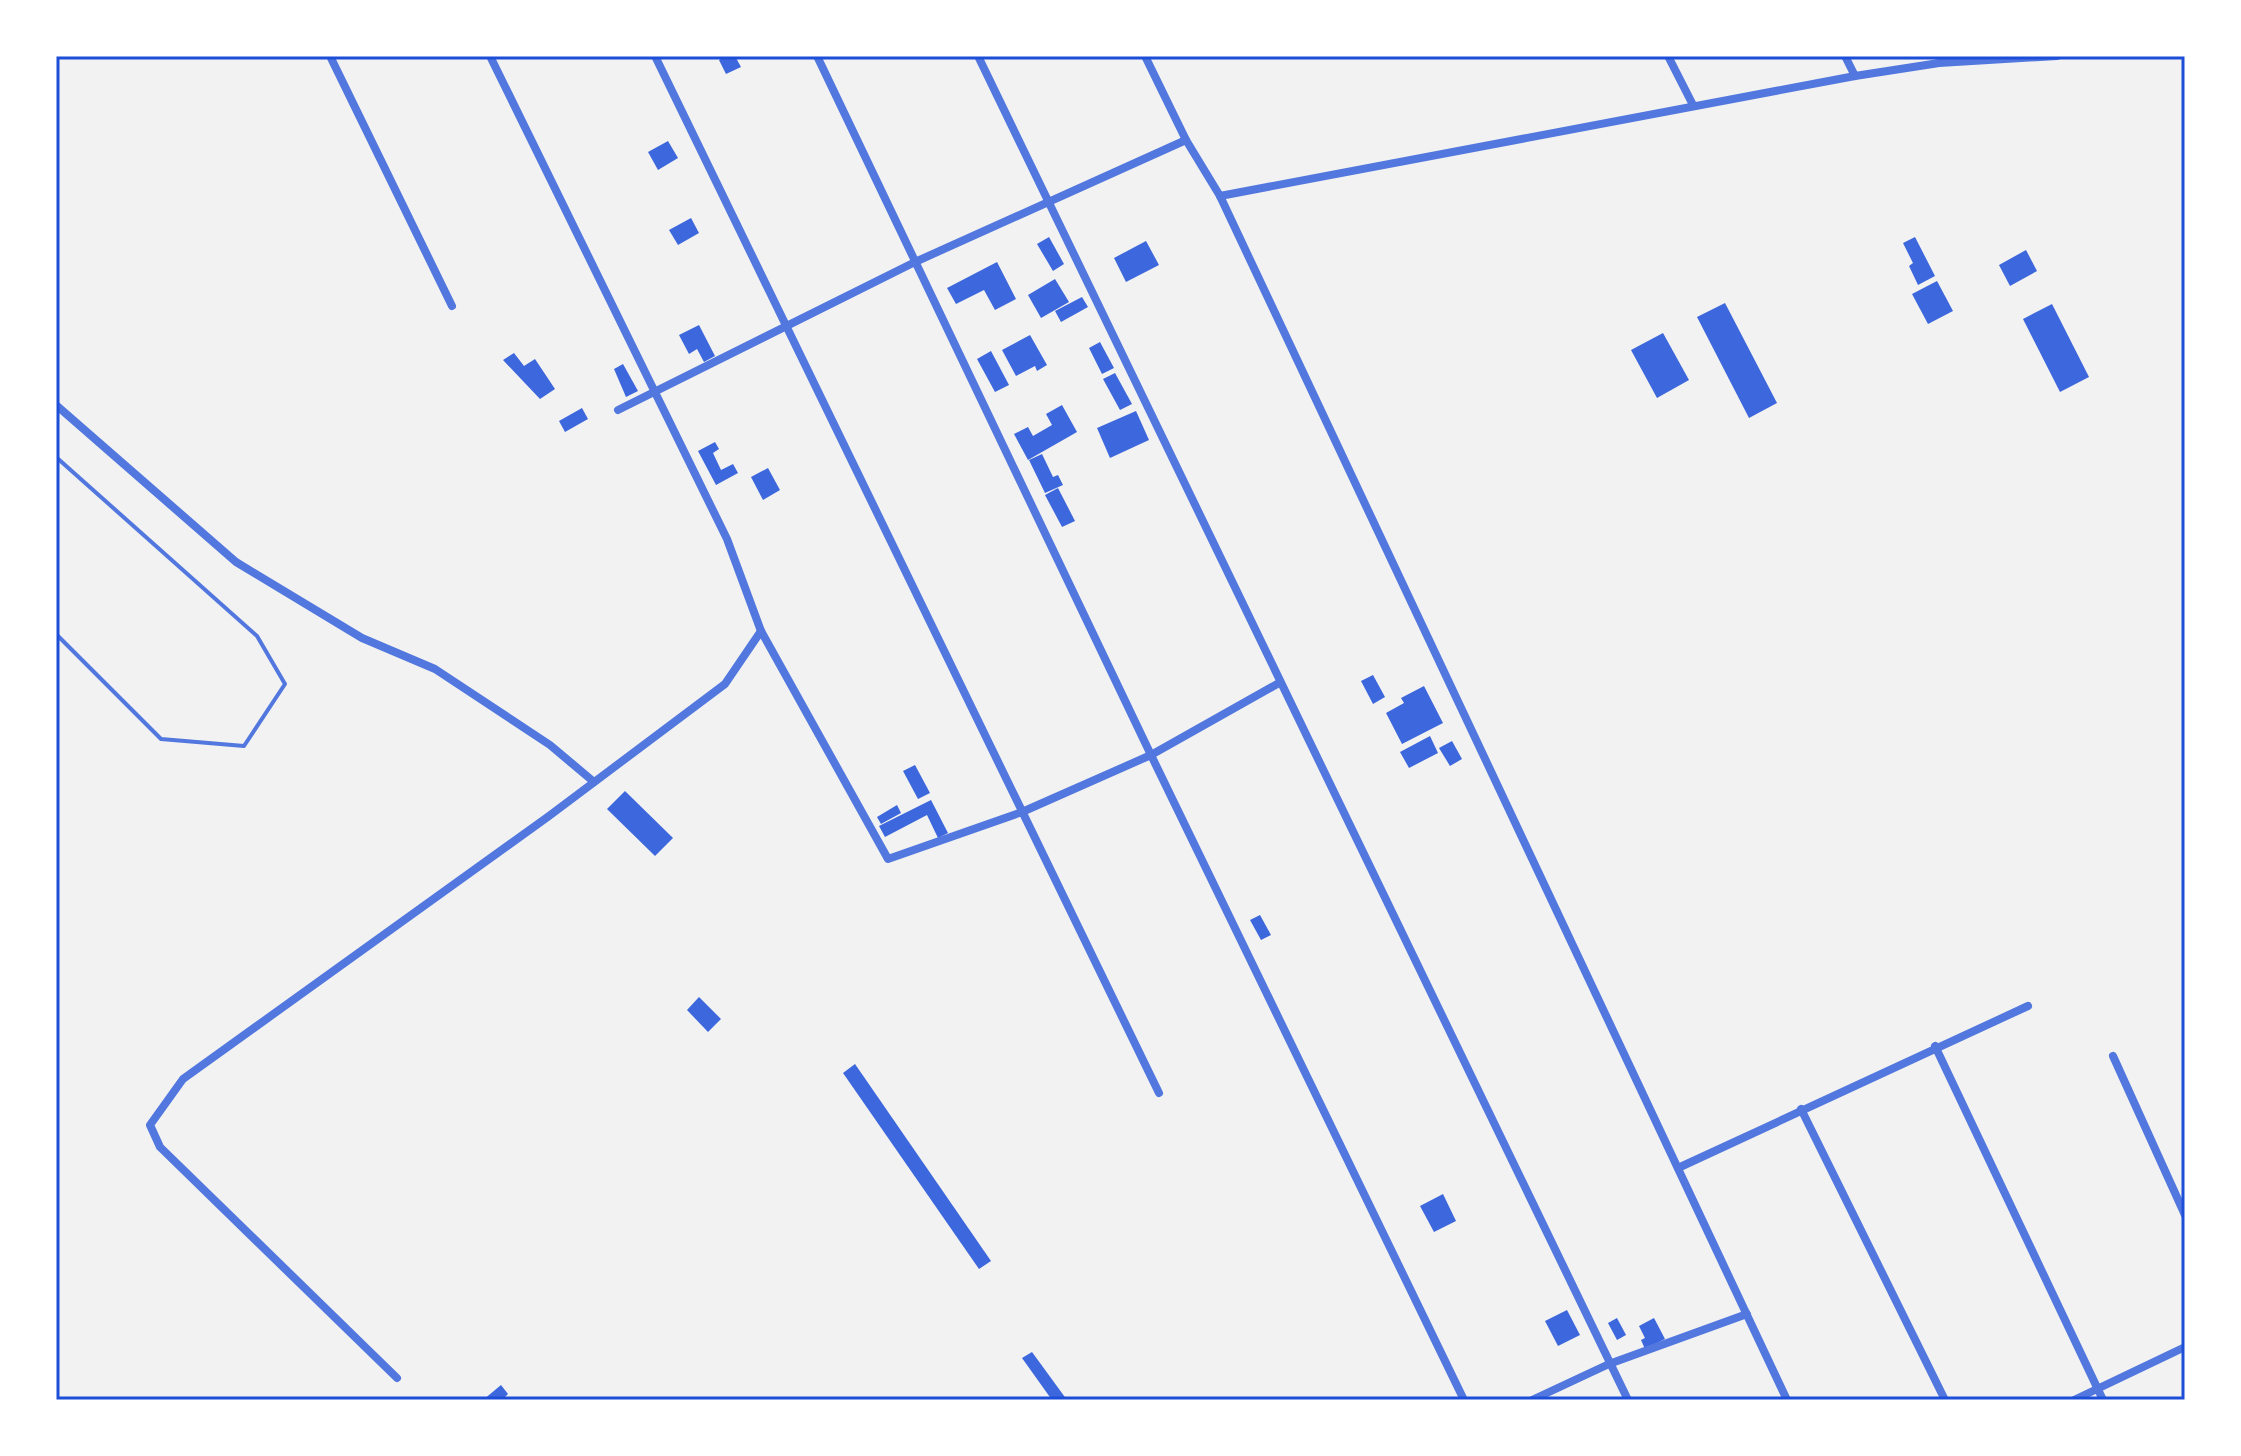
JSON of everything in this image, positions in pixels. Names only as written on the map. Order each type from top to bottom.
[{"type":"street","points":[[330,56],[452,306]]},
{"type":"street","points":[[490,56],[727,539],[761,631],[888,859],[1022,812],[1151,755],[1279,683]]},
{"type":"street","points":[[655,56],[1159,1093]]},
{"type":"street","points":[[817,56],[1464,1400]]},
{"type":"street","points":[[978,56],[1628,1400]]},
{"type":"street","points":[[1145,56],[1186,140],[1220,196],[1787,1400]]},
{"type":"street","points":[[1668,56],[1693,105]]},
{"type":"street","points":[[1845,56],[1855,76]]},
{"type":"street","points":[[1220,196],[1938,59],[2057,56]]},
{"type":"street","points":[[618,410],[785,324],[915,262],[1049,199],[1186,140]]},
{"type":"street","points":[[56,405],[236,562],[362,638],[435,669],[550,745],[594,782]]},
{"type":"street","points":[[397,1378],[160,1147],[150,1125],[183,1079],[725,684],[761,631]]},
{"type":"street","points":[[1678,1168],[1935,1046],[2028,1006]]},
{"type":"street","points":[[1935,1046],[2103,1400]]},
{"type":"street","points":[[2113,1056],[2185,1215]]},
{"type":"street","points":[[1801,1109],[1945,1400]]},
{"type":"street","points":[[1532,1400],[1609,1364],[1747,1314]]},
{"type":"street","points":[[2074,1400],[2185,1347]]},
{"type":"lane","points":[[56,457],[257,636],[285,684],[244,746],[161,739],[56,634]]},
{"type":"building","points":[[735,56],[741,67],[726,74],[719,60]]},
{"type":"building","points":[[668,141],[678,158],[658,170],[648,152]]},
{"type":"building","points":[[691,218],[699,233],[678,245],[669,230]]},
{"type":"building","points":[[1049,237],[1064,264],[1053,271],[1037,244]]},
{"type":"building","points":[[1915,237],[1935,276],[1918,285],[1909,266],[1913,263],[1903,243]]},
{"type":"building","points":[[1146,241],[1159,265],[1126,282],[1114,258]]},
{"type":"building","points":[[2026,250],[2037,271],[2010,286],[1999,265]]},
{"type":"building","points":[[997,262],[1016,299],[995,310],[984,290],[956,304],[947,288]]},
{"type":"building","points":[[1055,279],[1069,302],[1041,318],[1028,295]]},
{"type":"building","points":[[1937,281],[1953,311],[1928,324],[1912,294]]},
{"type":"building","points":[[1082,297],[1088,307],[1061,322],[1055,311]]},
{"type":"building","points":[[1725,303],[1777,403],[1749,418],[1697,317]]},
{"type":"building","points":[[2052,304],[2089,377],[2060,392],[2023,319]]},
{"type":"building","points":[[699,325],[715,356],[704,362],[697,349],[689,354],[679,335]]},
{"type":"building","points":[[1663,333],[1689,380],[1657,398],[1631,350]]},
{"type":"building","points":[[1030,335],[1047,365],[1037,371],[1035,366],[1016,376],[1002,350]]},
{"type":"building","points":[[1100,342],[1114,368],[1102,374],[1089,348]]},
{"type":"building","points":[[991,351],[1009,385],[995,392],[977,359]]},
{"type":"building","points":[[514,353],[524,366],[535,359],[555,389],[540,399],[503,360]]},
{"type":"building","points":[[623,364],[638,391],[626,397],[614,369]]},
{"type":"building","points":[[1115,373],[1132,404],[1120,410],[1103,379]]},
{"type":"building","points":[[1062,405],[1077,432],[1028,460],[1014,434],[1028,427],[1033,436],[1052,425],[1046,414]]},
{"type":"building","points":[[582,408],[588,419],[565,432],[559,421]]},
{"type":"building","points":[[1136,411],[1149,440],[1110,458],[1097,428]]},
{"type":"building","points":[[715,442],[719,449],[713,453],[721,470],[733,464],[738,473],[716,485],[698,451]]},
{"type":"building","points":[[1042,454],[1053,477],[1058,475],[1063,485],[1045,493],[1029,460]]},
{"type":"building","points":[[768,468],[780,490],[763,500],[751,477]]},
{"type":"building","points":[[1058,488],[1075,521],[1062,527],[1045,495]]},
{"type":"building","points":[[1373,675],[1385,697],[1373,704],[1361,681]]},
{"type":"building","points":[[1424,686],[1443,723],[1402,744],[1386,713],[1404,703],[1401,698]]},
{"type":"building","points":[[1430,736],[1438,753],[1409,768],[1400,752]]},
{"type":"building","points":[[1452,741],[1462,759],[1450,766],[1439,748]]},
{"type":"building","points":[[915,765],[930,793],[918,799],[903,771]]},
{"type":"building","points":[[625,791],[673,838],[655,856],[607,809]]},
{"type":"building","points":[[931,800],[948,833],[938,838],[927,815],[885,837],[879,826]]},
{"type":"building","points":[[897,805],[901,813],[881,824],[877,817]]},
{"type":"building","points":[[1260,915],[1271,935],[1261,940],[1250,920]]},
{"type":"building","points":[[699,997],[721,1019],[708,1032],[687,1010]]},
{"type":"building","points":[[855,1064],[991,1261],[979,1269],[843,1073]]},
{"type":"building","points":[[1443,1194],[1456,1221],[1434,1232],[1420,1206]]},
{"type":"building","points":[[1567,1310],[1580,1335],[1558,1346],[1545,1321]]},
{"type":"building","points":[[1617,1318],[1626,1335],[1617,1340],[1608,1323]]},
{"type":"building","points":[[1654,1318],[1665,1339],[1645,1349],[1641,1340],[1645,1338],[1639,1326]]},
{"type":"building","points":[[1032,1352],[1067,1400],[1052,1400],[1022,1358]]},
{"type":"building","points":[[501,1385],[508,1394],[502,1400],[483,1400]]}]
